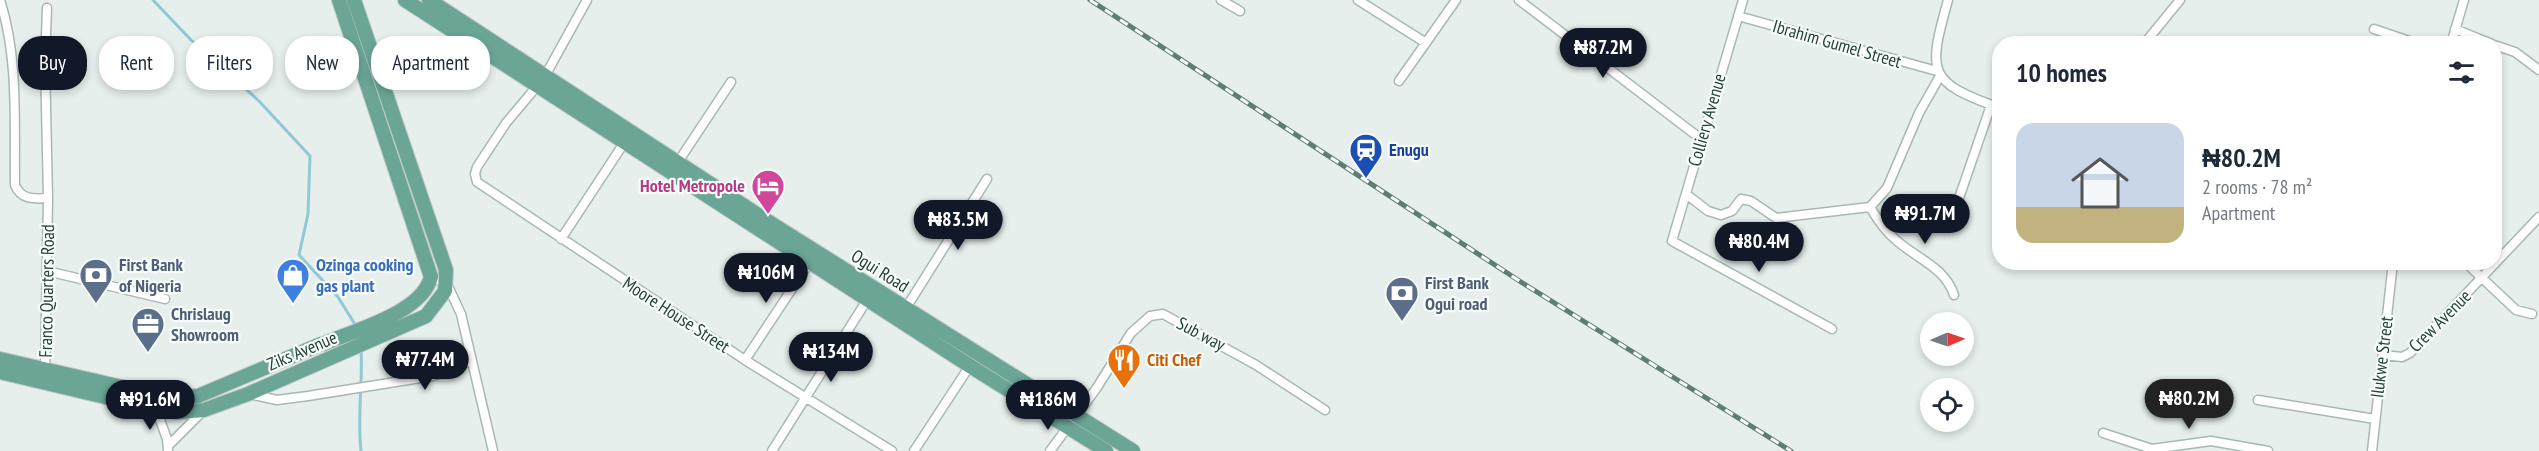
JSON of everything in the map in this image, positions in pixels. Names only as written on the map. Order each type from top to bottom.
[{"type":"main road","points":[[339,0],[431,277]]},
{"type":"main road","points":[[354,0],[446,270],[447,284]]},
{"type":"main road","name":"Ogui Road","points":[[405,0],[678,162],[978,353],[1072,421],[1106,451]]},
{"type":"main road","name":"Ogui Road","points":[[429,0],[624,144],[809,263],[970,366],[1133,451]]},
{"type":"main road","name":"Ziks Avenue","points":[[0,372],[170,398],[198,396],[381,319],[419,299],[429,286],[431,277]]},
{"type":"main road","name":"Ziks Avenue","points":[[0,359],[44,377],[156,409],[178,412],[204,410],[248,394],[426,316],[441,300],[447,284]]},
{"type":"street","name":"Franco Quarters Road","points":[[0,0],[8,26],[11,52],[15,185],[18,192],[27,198],[48,198]]},
{"type":"street","points":[[541,81],[587,0]]},
{"type":"street","points":[[1221,0],[1240,11]]},
{"type":"street","points":[[1358,0],[1425,43]]},
{"type":"street","points":[[1399,81],[1456,0]]},
{"type":"street","points":[[1518,0],[1630,82],[1701,139]]},
{"type":"street","name":"Colliery Avenue","points":[[1743,0],[1672,241],[1832,329]]},
{"type":"street","points":[[1686,194],[1708,211],[1721,215],[1732,211],[1741,199],[1751,201],[1776,218],[1870,207],[1887,188],[1938,73],[1937,40],[1948,0]]},
{"type":"street","points":[[2151,36],[2180,0]]},
{"type":"street","points":[[2454,36],[2464,0]]},
{"type":"street","name":"Franco Quarters Road","points":[[44,377],[48,198],[45,62],[47,8]]},
{"type":"street","name":"Ibrahim Gumel Street","points":[[1738,16],[1938,73],[1949,86],[1992,106]]},
{"type":"street","points":[[2374,29],[2395,36]]},
{"type":"street","points":[[2456,29],[2473,36]]},
{"type":"street","points":[[2502,47],[2515,52],[2539,70]]},
{"type":"street","name":"Moore House Street","points":[[541,81],[506,123],[477,167],[475,174],[477,182],[745,360],[892,451]]},
{"type":"street","points":[[678,162],[731,82]]},
{"type":"street","points":[[1957,204],[1992,115]]},
{"type":"street","points":[[561,239],[624,144]]},
{"type":"street","points":[[906,308],[987,179]]},
{"type":"street","points":[[1870,207],[1896,241],[1942,273],[1954,295]]},
{"type":"street","name":"Crew Avenue","points":[[2502,257],[2539,217]]},
{"type":"street","points":[[745,360],[809,263]]},
{"type":"street","name":"Ilukwe Street","points":[[2372,451],[2392,270]]},
{"type":"street","points":[[2474,270],[2516,310],[2532,314]]},
{"type":"street","name":"Crew Avenue","points":[[2383,355],[2402,357],[2410,353],[2489,270]]},
{"type":"street","points":[[47,271],[165,299]]},
{"type":"street","points":[[431,277],[447,284],[461,314],[493,451]]},
{"type":"street","points":[[772,451],[867,300]]},
{"type":"street","name":"Sub way","points":[[1072,421],[1131,333],[1143,321],[1157,314],[1163,314],[1218,342],[1325,410]]},
{"type":"street","points":[[914,451],[978,353]]},
{"type":"street","points":[[248,394],[283,400],[433,376],[455,369],[471,360]]},
{"type":"street","points":[[2258,400],[2375,419]]},
{"type":"street","points":[[156,409],[168,449]]},
{"type":"street","points":[[168,449],[204,410]]},
{"type":"street","points":[[1050,451],[1072,421]]},
{"type":"street","points":[[2103,433],[2152,449],[2211,441],[2268,451]]},
{"type":"waterway","points":[[153,0],[191,40],[259,101],[310,156],[308,214],[299,255],[338,297],[356,326]]},
{"type":"waterway","points":[[361,349],[361,451]]},
{"type":"railway","points":[[1090,0],[1521,282],[1791,451]]},
{"type":"place","name":"Enugu","points":[[1366,179]]},
{"type":"place","name":"Hotel Metropole","points":[[768,215]]},
{"type":"place","name":"First Bank of Nigeria","points":[[96,304]]},
{"type":"place","name":"Ozinga cooking gas plant","points":[[293,304]]},
{"type":"place","name":"First Bank Ogui road","points":[[1402,322]]},
{"type":"place","name":"Chrislaug Showroom","points":[[148,353]]},
{"type":"place","name":"Citi Chef","points":[[1124,389]]}]
